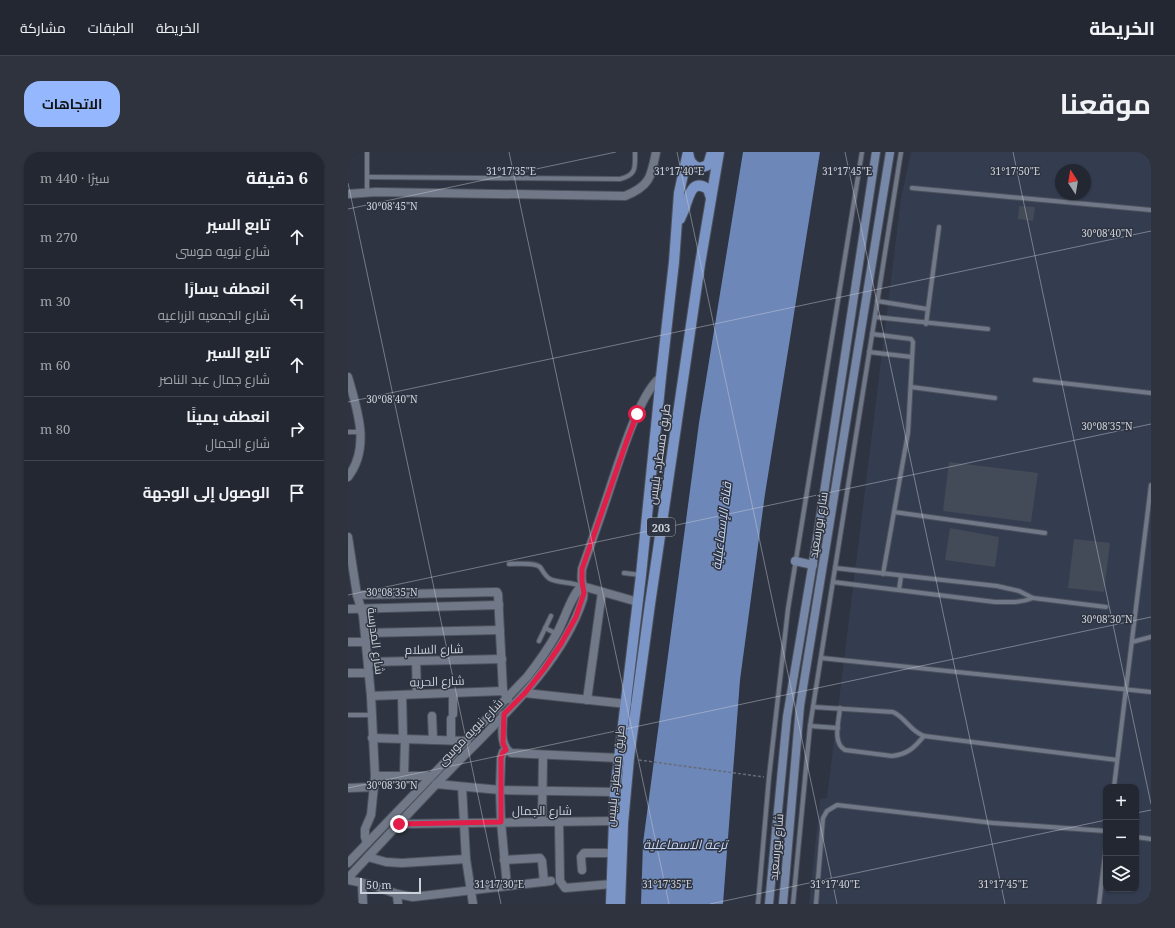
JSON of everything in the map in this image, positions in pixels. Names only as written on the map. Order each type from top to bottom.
[{"type":"main road","points":[[688,152],[692,164],[700,168],[708,165],[712,152]]},
{"type":"main road","name":"طريق مسطرد, بلبيس","points":[[611,904],[615,792],[641,575],[678,222],[680,186],[688,152]]},
{"type":"main road","name":"طريق مسطرد, بلبيس","points":[[620,904],[624,815],[629,758],[696,286],[718,152]]},
{"type":"main road","name":"شارع بورسعيد","points":[[769,904],[788,717],[813,565],[876,152]]},
{"type":"main road","name":"شارع بورسعيد","points":[[783,904],[800,706],[890,152]]},
{"type":"main road","points":[[678,222],[685,208],[689,193],[695,187],[699,185],[708,188],[711,198]]},
{"type":"main road","points":[[795,561],[813,565]]},
{"type":"street","points":[[348,194],[625,196],[636,192],[645,184],[652,174],[656,152]]},
{"type":"street","points":[[348,377],[360,418],[361,432],[358,458],[348,477]]},
{"type":"street","name":"شارع نبويه موسى","points":[[348,879],[436,784],[525,693],[561,644],[576,617],[584,598],[582,569],[626,443],[647,394],[654,383],[661,377]]},
{"type":"street","points":[[348,458],[358,458]]},
{"type":"street","name":"شارع المدرسة","points":[[348,537],[351,573],[361,608],[365,633],[371,696],[375,776],[371,815],[365,837],[367,843]]},
{"type":"street","points":[[582,586],[638,602]]},
{"type":"street","name":"شارع نبويه موسى","points":[[348,863],[352,853],[367,843],[431,776],[467,741],[506,695],[527,678],[547,650],[576,592],[582,586]]},
{"type":"street","points":[[357,595],[497,592],[506,695]]},
{"type":"street","points":[[587,700],[602,592]]},
{"type":"street","points":[[348,609],[499,605]]},
{"type":"street","points":[[365,633],[500,630]]},
{"type":"street","points":[[348,642],[366,642]]},
{"type":"street","name":"شارع السلام","points":[[368,662],[502,660]]},
{"type":"street","points":[[416,662],[417,694]]},
{"type":"street","points":[[348,673],[369,673]]},
{"type":"street","points":[[452,740],[453,693]]},
{"type":"street","name":"شارع الحريه","points":[[371,696],[453,693],[506,695]]},
{"type":"street","points":[[525,693],[626,704]]},
{"type":"street","points":[[402,695],[404,776]]},
{"type":"street","points":[[504,714],[503,743],[506,750],[511,753],[620,758]]},
{"type":"street","points":[[432,716],[433,740]]},
{"type":"street","points":[[372,738],[467,741]]},
{"type":"street","points":[[506,750],[503,752],[501,758],[500,790],[501,822],[507,886]]},
{"type":"street","points":[[542,755],[542,822]]},
{"type":"street","points":[[375,776],[431,776]]},
{"type":"street","points":[[436,784],[500,790],[615,792]]},
{"type":"street","points":[[348,788],[374,787]]},
{"type":"street","points":[[462,787],[466,859],[473,904]]},
{"type":"street","name":"شارع الجمال","points":[[399,824],[614,821]]},
{"type":"street","points":[[559,822],[560,880],[563,886],[565,888],[612,884]]},
{"type":"street","points":[[582,870],[581,857],[584,853],[613,853]]},
{"type":"street","points":[[368,857],[386,862],[402,863],[466,859]]},
{"type":"street","points":[[348,879],[382,888],[413,900],[471,890],[547,882],[540,858],[504,860]]},
{"type":"street","points":[[362,882],[363,904]]},
{"type":"street","points":[[397,894],[398,904]]},
{"type":"lane","points":[[367,152],[367,193]]},
{"type":"lane","points":[[367,177],[620,179],[629,176],[634,170],[635,152]]},
{"type":"lane","points":[[758,904],[769,777],[788,609],[862,152]]},
{"type":"lane","points":[[793,904],[810,726],[901,152]]},
{"type":"lane","points":[[912,188],[1151,210]]},
{"type":"lane","points":[[926,324],[939,227]]},
{"type":"lane","points":[[877,301],[928,310]]},
{"type":"lane","points":[[875,317],[988,330]]},
{"type":"lane","points":[[872,334],[911,340],[913,342],[908,433],[883,574]]},
{"type":"lane","points":[[869,352],[912,357]]},
{"type":"lane","points":[[1035,380],[1151,393]]},
{"type":"lane","points":[[911,387],[995,398]]},
{"type":"lane","points":[[348,432],[361,432]]},
{"type":"lane","points":[[1114,784],[1151,485]]},
{"type":"lane","points":[[894,512],[1045,532]]},
{"type":"lane","points":[[509,564],[535,564],[540,567],[551,579],[582,586]]},
{"type":"lane","points":[[835,568],[1008,588],[1019,591],[1033,598],[1106,607]]},
{"type":"lane","points":[[624,573],[641,575]]},
{"type":"lane","points":[[899,590],[901,576]]},
{"type":"lane","points":[[833,582],[995,602],[1017,602],[1026,601],[1033,598]]},
{"type":"lane","points":[[539,641],[551,616]]},
{"type":"lane","points":[[545,628],[556,634]]},
{"type":"lane","points":[[1132,642],[1151,637]]},
{"type":"lane","points":[[821,658],[1151,692]]},
{"type":"lane","points":[[813,707],[893,712],[904,719],[916,732],[924,736],[1117,760]]},
{"type":"lane","points":[[840,708],[838,741],[842,749],[892,756],[910,751],[924,736]]},
{"type":"lane","points":[[348,715],[372,715]]},
{"type":"lane","points":[[810,726],[838,728]]},
{"type":"lane","points":[[816,904],[823,818],[830,808],[837,805],[993,823],[1103,831]]},
{"type":"lane","points":[[1139,837],[1151,839]]},
{"type":"lane","points":[[1099,904],[1105,856]]},
{"type":"path","points":[[644,761],[769,777]]},
{"type":"shaded area","points":[[911,152],[1151,152],[1151,904],[809,904],[820,799],[827,798],[901,199]]},
{"type":"water","name":"ترعة الاسماعلية","points":[[743,152],[820,152],[765,494],[740,680],[723,904],[641,904],[643,843],[699,423]]},
{"type":"building","points":[[1019,206],[1035,207],[1033,221],[1018,219]]},
{"type":"building","points":[[949,462],[1038,473],[1031,522],[943,511]]},
{"type":"building","points":[[950,528],[999,537],[995,567],[945,560]]},
{"type":"building","points":[[1074,539],[1110,543],[1104,592],[1068,588]]},
{"type":"route","points":[[399,824],[501,822],[501,755],[506,750],[503,743],[504,714],[525,693],[544,669],[561,644],[576,617],[584,598],[582,569],[637,414]]},
{"type":"water label","name":"قناة الإسماعيلية","points":[[721,526]]}]
